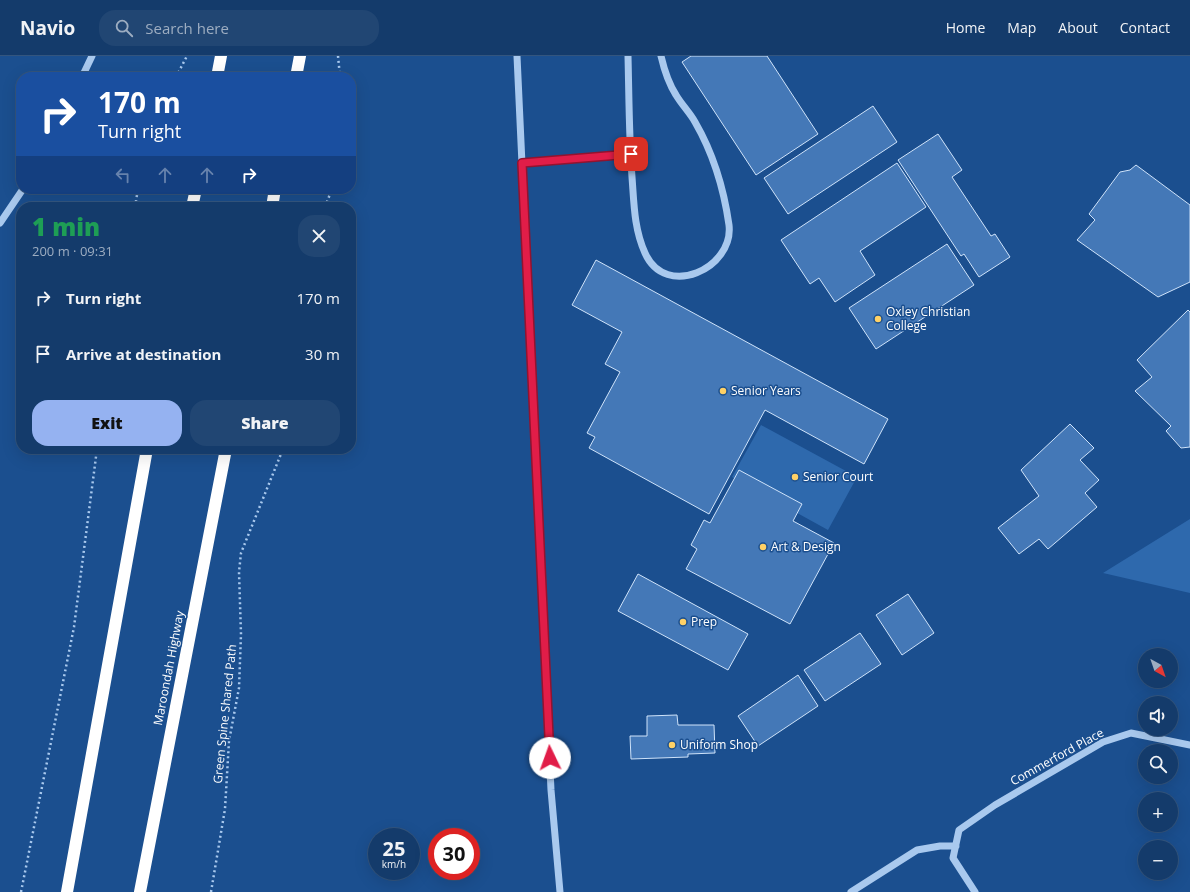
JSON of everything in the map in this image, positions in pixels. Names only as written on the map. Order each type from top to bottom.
[{"type":"highway","points":[[218,72],[221,56]]},
{"type":"highway","points":[[297,72],[300,56]]},
{"type":"highway","points":[[67,892],[146,454]]},
{"type":"highway","name":"Maroondah Highway","points":[[140,892],[225,454]]},
{"type":"street","points":[[84,72],[92,56]]},
{"type":"street","points":[[516,56],[551,790],[560,892]]},
{"type":"street","points":[[628,56],[635,222],[646,255],[655,267],[667,276],[685,276],[696,273],[710,266],[728,240],[729,227],[725,202],[713,160],[695,122],[675,94],[660,56]]},
{"type":"street","points":[[522,163],[631,154]]},
{"type":"street","points":[[0,223],[20,194]]},
{"type":"street","name":"Commerford Place","points":[[975,892],[953,858],[959,830],[995,805],[1103,742],[1131,733],[1190,745]]},
{"type":"street","points":[[851,892],[917,850],[940,846],[956,846]]},
{"type":"path","points":[[179,72],[187,56]]},
{"type":"path","points":[[338,56],[340,72]]},
{"type":"path","points":[[22,892],[74,627],[96,454]]},
{"type":"path","name":"Green Spine Shared Path","points":[[211,892],[225,809],[230,741],[239,688],[241,634],[239,572],[241,553],[281,454]]},
{"type":"shaded area","name":"Senior Court","points":[[761,425],[857,477],[828,530],[732,477]]},
{"type":"shaded area","points":[[1190,519],[1190,593],[1103,573]]},
{"type":"building","points":[[691,56],[767,56],[818,134],[756,175],[682,62]]},
{"type":"building","points":[[873,106],[897,142],[788,214],[764,178]]},
{"type":"building","points":[[938,134],[962,170],[952,177],[991,236],[995,234],[1010,257],[979,277],[964,254],[961,256],[898,160]]},
{"type":"building","points":[[897,163],[926,207],[860,251],[875,275],[835,302],[819,278],[810,284],[781,240]]},
{"type":"building","points":[[1136,165],[1190,205],[1190,282],[1158,297],[1077,240],[1095,220],[1089,214],[1120,172],[1130,170]]},
{"type":"building","points":[[947,244],[974,285],[876,349],[849,308]]},
{"type":"building","name":"Senior Years","points":[[596,260],[888,419],[864,464],[765,410],[709,514],[589,448],[595,437],[587,433],[620,372],[605,364],[622,332],[572,305]]},
{"type":"building","points":[[1188,310],[1190,312],[1190,447],[1181,448],[1166,431],[1171,426],[1135,391],[1152,377],[1137,360]]},
{"type":"building","points":[[1070,424],[1094,448],[1080,460],[1099,480],[1085,493],[1097,507],[1048,549],[1039,539],[1019,554],[998,528],[1039,496],[1021,470]]},
{"type":"building","name":"Art & Design","points":[[739,470],[802,504],[793,521],[834,543],[790,624],[686,569],[697,549],[691,545],[704,520],[710,523]]},
{"type":"building","name":"Prep","points":[[638,574],[748,634],[728,670],[618,611]]},
{"type":"building","points":[[908,594],[934,633],[902,655],[876,615]]},
{"type":"building","points":[[860,633],[881,664],[825,701],[804,670]]},
{"type":"building","points":[[798,675],[818,706],[758,746],[738,716]]},
{"type":"building","name":"Uniform Shop","points":[[677,715],[678,725],[714,725],[715,753],[688,754],[688,757],[631,759],[630,736],[647,736],[647,716]]},
{"type":"place","name":"Oxley Christian College","points":[[878,319]]},
{"type":"place","name":"Senior Years","points":[[723,391]]},
{"type":"place","name":"Senior Court","points":[[795,477]]},
{"type":"place","name":"Art & Design","points":[[763,547]]},
{"type":"place","name":"Prep","points":[[683,622]]},
{"type":"place","name":"Uniform Shop","points":[[672,745]]},
{"type":"route","points":[[550,758],[526,283],[522,163],[631,154]]}]
